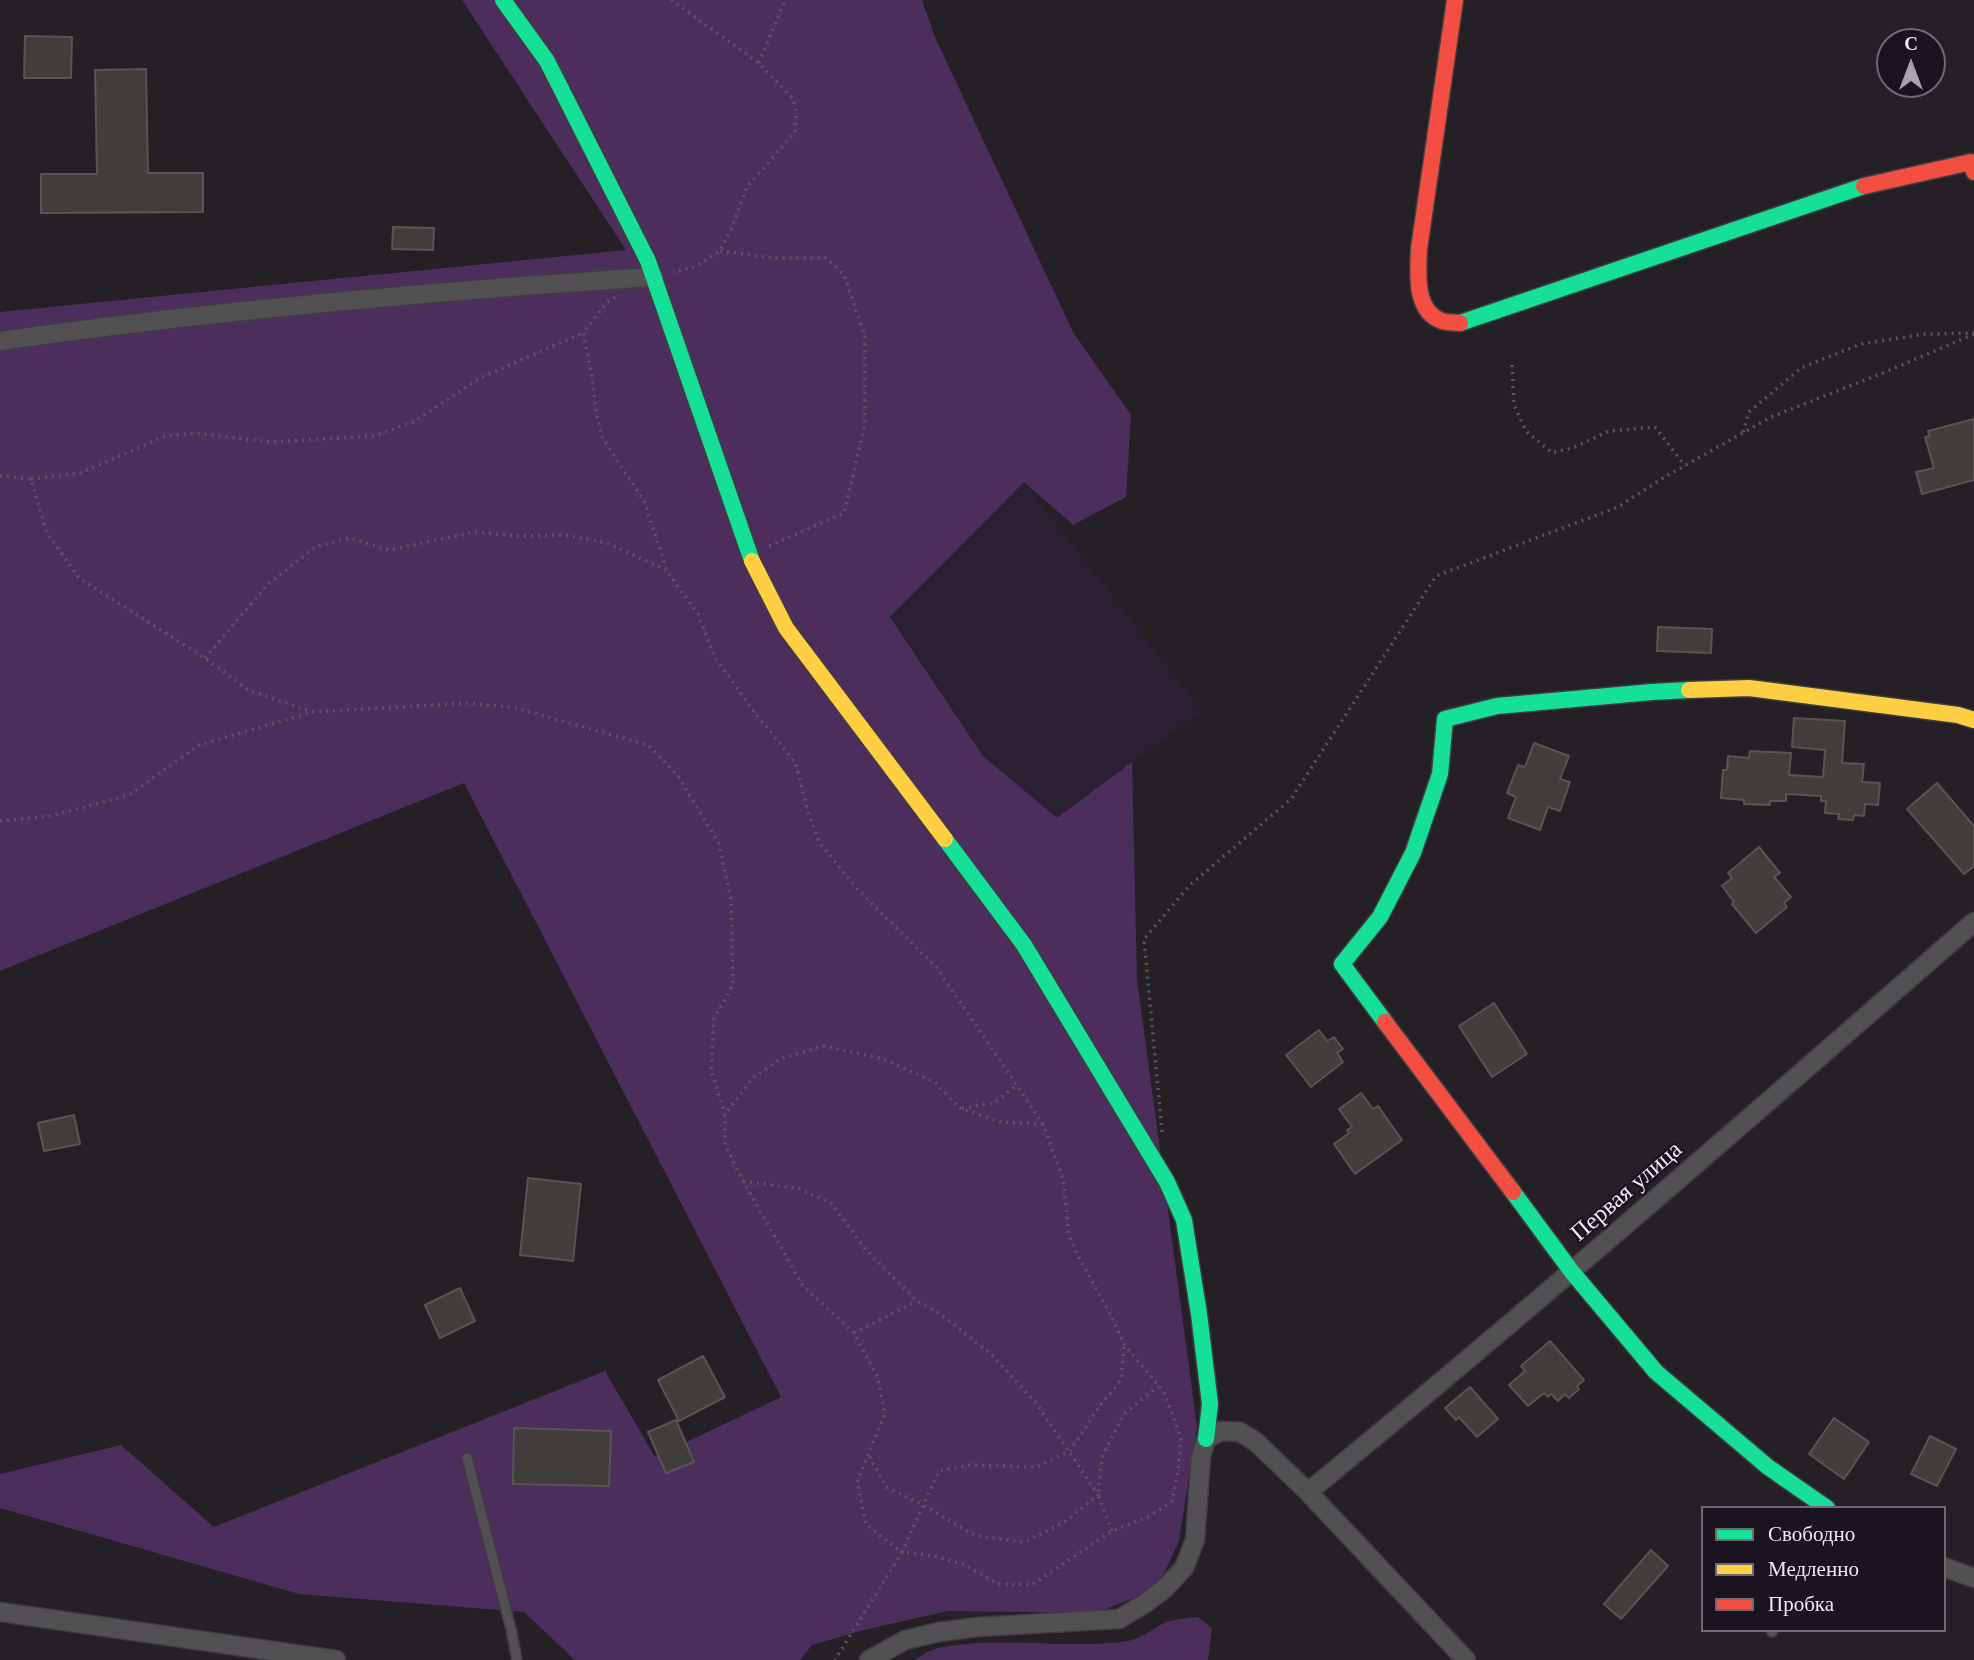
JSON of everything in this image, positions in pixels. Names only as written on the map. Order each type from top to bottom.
[{"type":"street","points":[[503,0],[547,61],[648,261],[749,555],[786,628],[1024,945],[1167,1182],[1184,1220],[1210,1404],[1206,1439],[1200,1456],[1195,1541],[1184,1568],[1144,1605],[1119,1619],[977,1627],[939,1632],[905,1640],[869,1660]]},
{"type":"street","points":[[1455,0],[1419,249],[1418,287],[1429,312],[1441,321],[1461,323],[1859,187],[1971,162],[1974,172]]},
{"type":"street","points":[[0,341],[313,303],[653,277]]},
{"type":"street","points":[[1824,1506],[1768,1467],[1656,1372],[1572,1272],[1342,964],[1380,918],[1413,853],[1440,774],[1445,719],[1497,706],[1651,692],[1749,688],[1958,715],[1974,720]]},
{"type":"street","name":"Первая улица","points":[[1308,1492],[1572,1272],[1974,922]]},
{"type":"street","points":[[1206,1439],[1220,1431],[1240,1432],[1256,1442],[1308,1492],[1466,1660]]},
{"type":"street","points":[[1946,1568],[1974,1578]]},
{"type":"street","points":[[1,1613],[326,1659]]},
{"type":"lane","points":[[467,1458],[517,1660]]},
{"type":"path","points":[[653,277],[695,267],[720,251],[747,187],[795,132],[796,113],[793,99],[759,63],[671,0]]},
{"type":"path","points":[[759,63],[785,0]]},
{"type":"path","points":[[720,251],[774,258],[826,258],[844,275],[865,336],[866,425],[844,513],[749,555]]},
{"type":"path","points":[[0,476],[31,478],[81,473],[165,436],[195,433],[270,442],[374,436],[413,422],[480,378],[583,333],[607,302],[618,295]]},
{"type":"path","points":[[0,821],[50,816],[129,795],[199,745],[312,712],[469,704],[516,708],[648,745],[678,776],[719,844],[731,900],[733,985],[713,1018],[711,1070],[724,1114],[725,1145],[803,1286],[854,1333],[878,1378],[885,1414],[857,1482],[866,1525],[902,1552],[935,1556],[965,1565],[998,1584],[1032,1585],[1112,1531],[1150,1516],[1172,1501],[1181,1438],[1164,1392],[1124,1344],[1075,1250],[1069,1234],[1063,1179],[1043,1124],[937,968],[858,890],[819,842],[795,762],[714,656],[698,614],[667,570],[644,501],[603,439],[583,333]]},
{"type":"path","points":[[1163,1141],[1144,939],[1190,885],[1291,799],[1436,576],[1618,507],[1771,418],[1888,372],[1974,333]]},
{"type":"path","points":[[1742,434],[1749,412],[1801,368],[1861,344],[1925,334],[1974,333]]},
{"type":"path","points":[[1512,365],[1514,405],[1526,431],[1552,453],[1575,447],[1609,431],[1655,427],[1685,466]]},
{"type":"path","points":[[31,478],[47,533],[79,578],[205,658],[248,691],[312,712]]},
{"type":"path","points":[[205,658],[268,584],[315,547],[349,538],[389,550],[475,532],[517,536],[564,535],[607,543],[667,570]]},
{"type":"path","points":[[724,1114],[752,1078],[780,1059],[824,1046],[884,1059],[936,1083],[959,1108],[1001,1122],[1043,1124]]},
{"type":"path","points":[[959,1108],[994,1103],[1017,1085]]},
{"type":"path","points":[[743,1181],[800,1189],[831,1202],[866,1250],[917,1301],[939,1313],[992,1355],[1036,1403],[1098,1495],[1112,1531]]},
{"type":"path","points":[[854,1333],[917,1301]]},
{"type":"path","points":[[835,1660],[902,1552],[939,1471],[970,1465],[1036,1467],[1070,1451],[1099,1407],[1121,1380],[1124,1344]]},
{"type":"path","points":[[868,1454],[886,1487],[976,1536],[1025,1542],[1066,1521],[1098,1495],[1102,1457],[1124,1414],[1159,1386]]},
{"type":"shaded area","points":[[462,0],[922,0],[935,37],[1073,332],[1131,415],[1126,497],[1073,525],[1024,482],[890,617],[983,756],[1057,818],[1132,762],[1137,979],[1197,1426],[1179,1541],[1162,1578],[1139,1596],[1095,1613],[948,1611],[812,1645],[800,1660],[575,1660],[524,1612],[299,1594],[0,1508],[0,1474],[121,1445],[214,1527],[605,1371],[655,1457],[781,1397],[464,783],[0,971],[0,312],[626,250]]},
{"type":"shaded area","points":[[1024,482],[1202,711],[1057,819],[983,756],[890,617]]},
{"type":"shaded area","points":[[1198,1617],[1212,1628],[1208,1660],[914,1660],[935,1649],[961,1644],[1080,1644],[1128,1641],[1166,1622]]},
{"type":"building","points":[[25,36],[72,37],[71,78],[24,78]]},
{"type":"building","points":[[146,69],[148,173],[203,173],[203,212],[41,213],[41,174],[97,174],[95,70]]},
{"type":"building","points":[[393,227],[434,228],[433,250],[392,249]]},
{"type":"building","points":[[1974,419],[1974,480],[1922,494],[1916,472],[1934,468],[1925,437],[1930,436],[1928,431]]},
{"type":"building","points":[[1658,627],[1712,629],[1711,653],[1657,651]]},
{"type":"building","points":[[1794,718],[1845,721],[1842,763],[1864,764],[1862,782],[1880,783],[1878,805],[1865,804],[1864,816],[1854,815],[1853,820],[1838,819],[1839,814],[1825,813],[1826,801],[1821,801],[1821,796],[1786,794],[1786,801],[1770,801],[1770,805],[1744,804],[1744,800],[1721,798],[1723,770],[1727,770],[1728,756],[1749,758],[1750,751],[1791,753],[1789,775],[1823,777],[1825,750],[1792,747]]},
{"type":"building","points":[[1534,743],[1569,756],[1560,779],[1570,782],[1560,811],[1548,807],[1540,830],[1508,818],[1516,797],[1507,793],[1518,765],[1525,767]]},
{"type":"building","points":[[1937,783],[1974,826],[1974,866],[1964,874],[1907,809]]},
{"type":"building","points":[[1759,847],[1780,873],[1774,877],[1791,897],[1784,903],[1787,907],[1756,933],[1732,904],[1734,902],[1722,886],[1732,878],[1728,873]]},
{"type":"building","points":[[1494,1003],[1527,1054],[1492,1077],[1459,1026]]},
{"type":"building","points":[[1319,1030],[1327,1041],[1334,1037],[1343,1049],[1337,1053],[1343,1062],[1311,1087],[1286,1055]]},
{"type":"building","points":[[1361,1093],[1373,1109],[1378,1106],[1402,1140],[1355,1174],[1334,1144],[1349,1133],[1347,1130],[1352,1127],[1339,1109]]},
{"type":"building","points":[[74,1115],[80,1144],[44,1151],[38,1123]]},
{"type":"building","points":[[528,1178],[581,1184],[573,1261],[520,1255]]},
{"type":"building","points":[[460,1288],[475,1321],[440,1338],[425,1305]]},
{"type":"building","points":[[1550,1341],[1584,1380],[1569,1398],[1565,1394],[1558,1401],[1551,1394],[1548,1397],[1544,1393],[1528,1406],[1509,1385],[1525,1371],[1521,1366]]},
{"type":"building","points":[[703,1356],[725,1397],[679,1421],[658,1380]]},
{"type":"building","points":[[1470,1387],[1498,1419],[1477,1437],[1459,1417],[1456,1420],[1445,1408]]},
{"type":"building","points":[[1834,1418],[1869,1442],[1844,1479],[1809,1454]]},
{"type":"building","points":[[676,1420],[694,1462],[666,1473],[648,1432]]},
{"type":"building","points":[[514,1428],[611,1431],[609,1486],[513,1484]]},
{"type":"building","points":[[1930,1436],[1956,1449],[1937,1486],[1911,1474]]},
{"type":"building","points":[[1651,1550],[1668,1566],[1621,1619],[1604,1604]]},
{"type":"traffic: fast","points":[[503,0],[547,61],[648,261],[752,561]]},
{"type":"traffic: fast","points":[[1460,323],[1864,186]]},
{"type":"traffic: fast","points":[[1385,1022],[1342,964],[1380,917],[1413,853],[1440,774],[1445,719],[1497,706],[1689,690]]},
{"type":"traffic: fast","points":[[945,839],[1024,945],[1167,1182],[1184,1220],[1210,1404],[1206,1439]]},
{"type":"traffic: fast","points":[[1513,1192],[1572,1272],[1656,1372],[1768,1467],[1824,1506]]},
{"type":"traffic: slow","points":[[752,561],[786,628],[945,839]]},
{"type":"traffic: slow","points":[[1689,690],[1749,688],[1958,715],[1974,720]]},
{"type":"traffic: jam","points":[[1455,0],[1418,269],[1420,290],[1426,309],[1442,321],[1460,323]]},
{"type":"traffic: jam","points":[[1864,186],[1971,162],[1974,172]]},
{"type":"traffic: jam","points":[[1385,1022],[1513,1192]]}]
